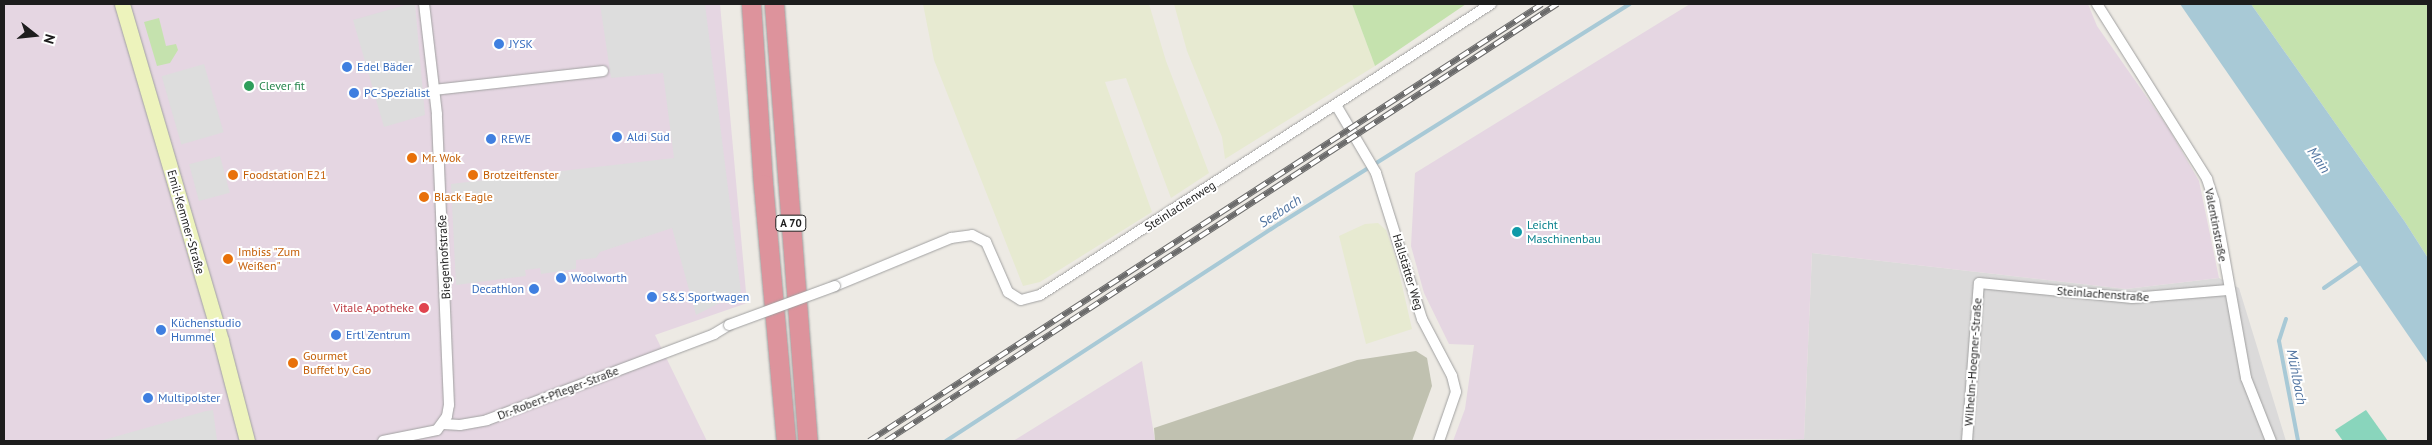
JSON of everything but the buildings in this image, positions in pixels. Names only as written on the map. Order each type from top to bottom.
[{"type":"highway","name":"A 70","points":[[751,4],[786,441]]},
{"type":"highway","name":"A 70","points":[[774,4],[808,441]]},
{"type":"street","name":"Emil-Kemmer-Straße","points":[[122,4],[222,341],[247,441]]},
{"type":"street","name":"Biegenhofstraße","points":[[424,4],[434,90],[447,328],[449,406],[443,424]]},
{"type":"street","name":"Steinlachenweg","points":[[1021,300],[1050,289],[1491,4]]},
{"type":"street","name":"Valentinstraße","points":[[2097,4],[2207,179],[2216,213],[2228,290],[2246,378],[2271,441]]},
{"type":"street","points":[[434,90],[603,71]]},
{"type":"street","name":"Hallstätter Weg","points":[[1336,105],[1376,173],[1422,319],[1452,376],[1456,392],[1438,441]]},
{"type":"street","name":"Dr.-Robert-Pfleger-Straße","points":[[383,441],[431,433],[443,424],[460,425],[487,420],[834,286],[951,238],[972,235],[986,242],[1004,286],[1021,300]]},
{"type":"street","name":"Steinlachenstraße","points":[[1979,283],[2132,298],[2228,290]]},
{"type":"street","name":"Wilhelm-Hoegner-Straße","points":[[1966,441],[1979,283]]},
{"type":"shaded area","points":[[4,4],[720,4],[747,303],[655,335],[707,441],[4,441]]},
{"type":"shaded area","points":[[415,4],[425,115],[384,127],[353,20]]},
{"type":"shaded area","points":[[600,4],[705,4],[741,292],[696,315],[672,228],[600,252],[596,258],[576,260],[576,269],[541,274],[540,268],[525,270],[526,276],[456,285],[451,184],[674,158],[663,73],[611,78]]},
{"type":"shaded area","points":[[923,4],[1149,4],[1166,61],[1209,173],[1171,198],[1126,78],[1105,82],[1152,212],[1040,282],[1023,286],[934,60]]},
{"type":"shaded area","points":[[1174,4],[1352,4],[1375,66],[1225,159],[1222,137],[1187,51]]},
{"type":"shaded area","points":[[1690,4],[2088,4],[2097,26],[2169,129],[2199,181],[2219,278],[2126,289],[1812,253],[1804,439],[1453,441],[1465,409],[1474,345],[1449,344],[1424,293],[1411,246],[1415,173]]},
{"type":"shaded area","points":[[204,64],[224,132],[181,144],[162,76]]},
{"type":"shaded area","points":[[220,156],[230,193],[199,201],[189,164]]},
{"type":"shaded area","points":[[1378,223],[1386,230],[1396,259],[1412,329],[1366,344],[1339,236],[1365,224]]},
{"type":"shaded area","points":[[1812,253],[2126,289],[2219,278],[2239,288],[2286,441],[1724,441],[1804,439]]},
{"type":"shaded area","points":[[1416,351],[1427,358],[1432,386],[1412,441],[1155,441],[1154,428],[1357,360]]},
{"type":"shaded area","points":[[1142,361],[1155,441],[1013,441]]},
{"type":"shaded area","points":[[213,410],[217,440],[100,441],[206,411]]},
{"type":"green space","points":[[1352,4],[1466,4],[1375,66]]},
{"type":"green space","points":[[2251,4],[2428,4],[2428,258],[2405,222]]},
{"type":"green space","points":[[159,18],[166,46],[176,44],[178,50],[170,63],[157,66],[144,22]]},
{"type":"green space","points":[[2366,410],[2388,441],[2343,441],[2335,430]]},
{"type":"water","name":"Main","points":[[2180,4],[2251,4],[2405,222],[2428,258],[2428,364]]},
{"type":"waterway","name":"Seebach","points":[[946,441],[1279,224],[1630,4]]},
{"type":"waterway","name":"Mühlbach","points":[[2324,288],[2363,261]]},
{"type":"waterway","name":"Mühlbach","points":[[2286,319],[2279,341],[2298,441]]},
{"type":"railway","points":[[869,441],[1542,4]]},
{"type":"railway","points":[[886,441],[1557,4]]},
{"type":"place","name":"JYSK","points":[[499,44]]},
{"type":"place","name":"Edel Bäder","points":[[347,67]]},
{"type":"place","name":"Clever fit","points":[[249,86]]},
{"type":"place","name":"PC-Spezialist","points":[[354,93]]},
{"type":"place","name":"Aldi Süd","points":[[617,137]]},
{"type":"place","name":"REWE","points":[[491,139]]},
{"type":"place","name":"Mr. Wok","points":[[412,158]]},
{"type":"place","name":"Foodstation E21","points":[[233,175]]},
{"type":"place","name":"Brotzeitfenster","points":[[473,175]]},
{"type":"place","name":"Black Eagle","points":[[424,197]]},
{"type":"place","name":"Leicht Maschinenbau","points":[[1517,232]]},
{"type":"place","name":"Imbiss \"Zum Weißen\"","points":[[228,259]]},
{"type":"place","name":"Woolworth","points":[[561,278]]},
{"type":"place","name":"Decathlon","points":[[534,289]]},
{"type":"place","name":"S&S Sportwagen","points":[[652,297]]},
{"type":"place","name":"Vitale Apotheke","points":[[424,308]]},
{"type":"place","name":"Küchenstudio Hummel","points":[[161,330]]},
{"type":"place","name":"Ertl Zentrum","points":[[336,335]]},
{"type":"place","name":"Gourmet Buffet by Cao","points":[[293,363]]},
{"type":"place","name":"Multipolster","points":[[148,398]]}]
